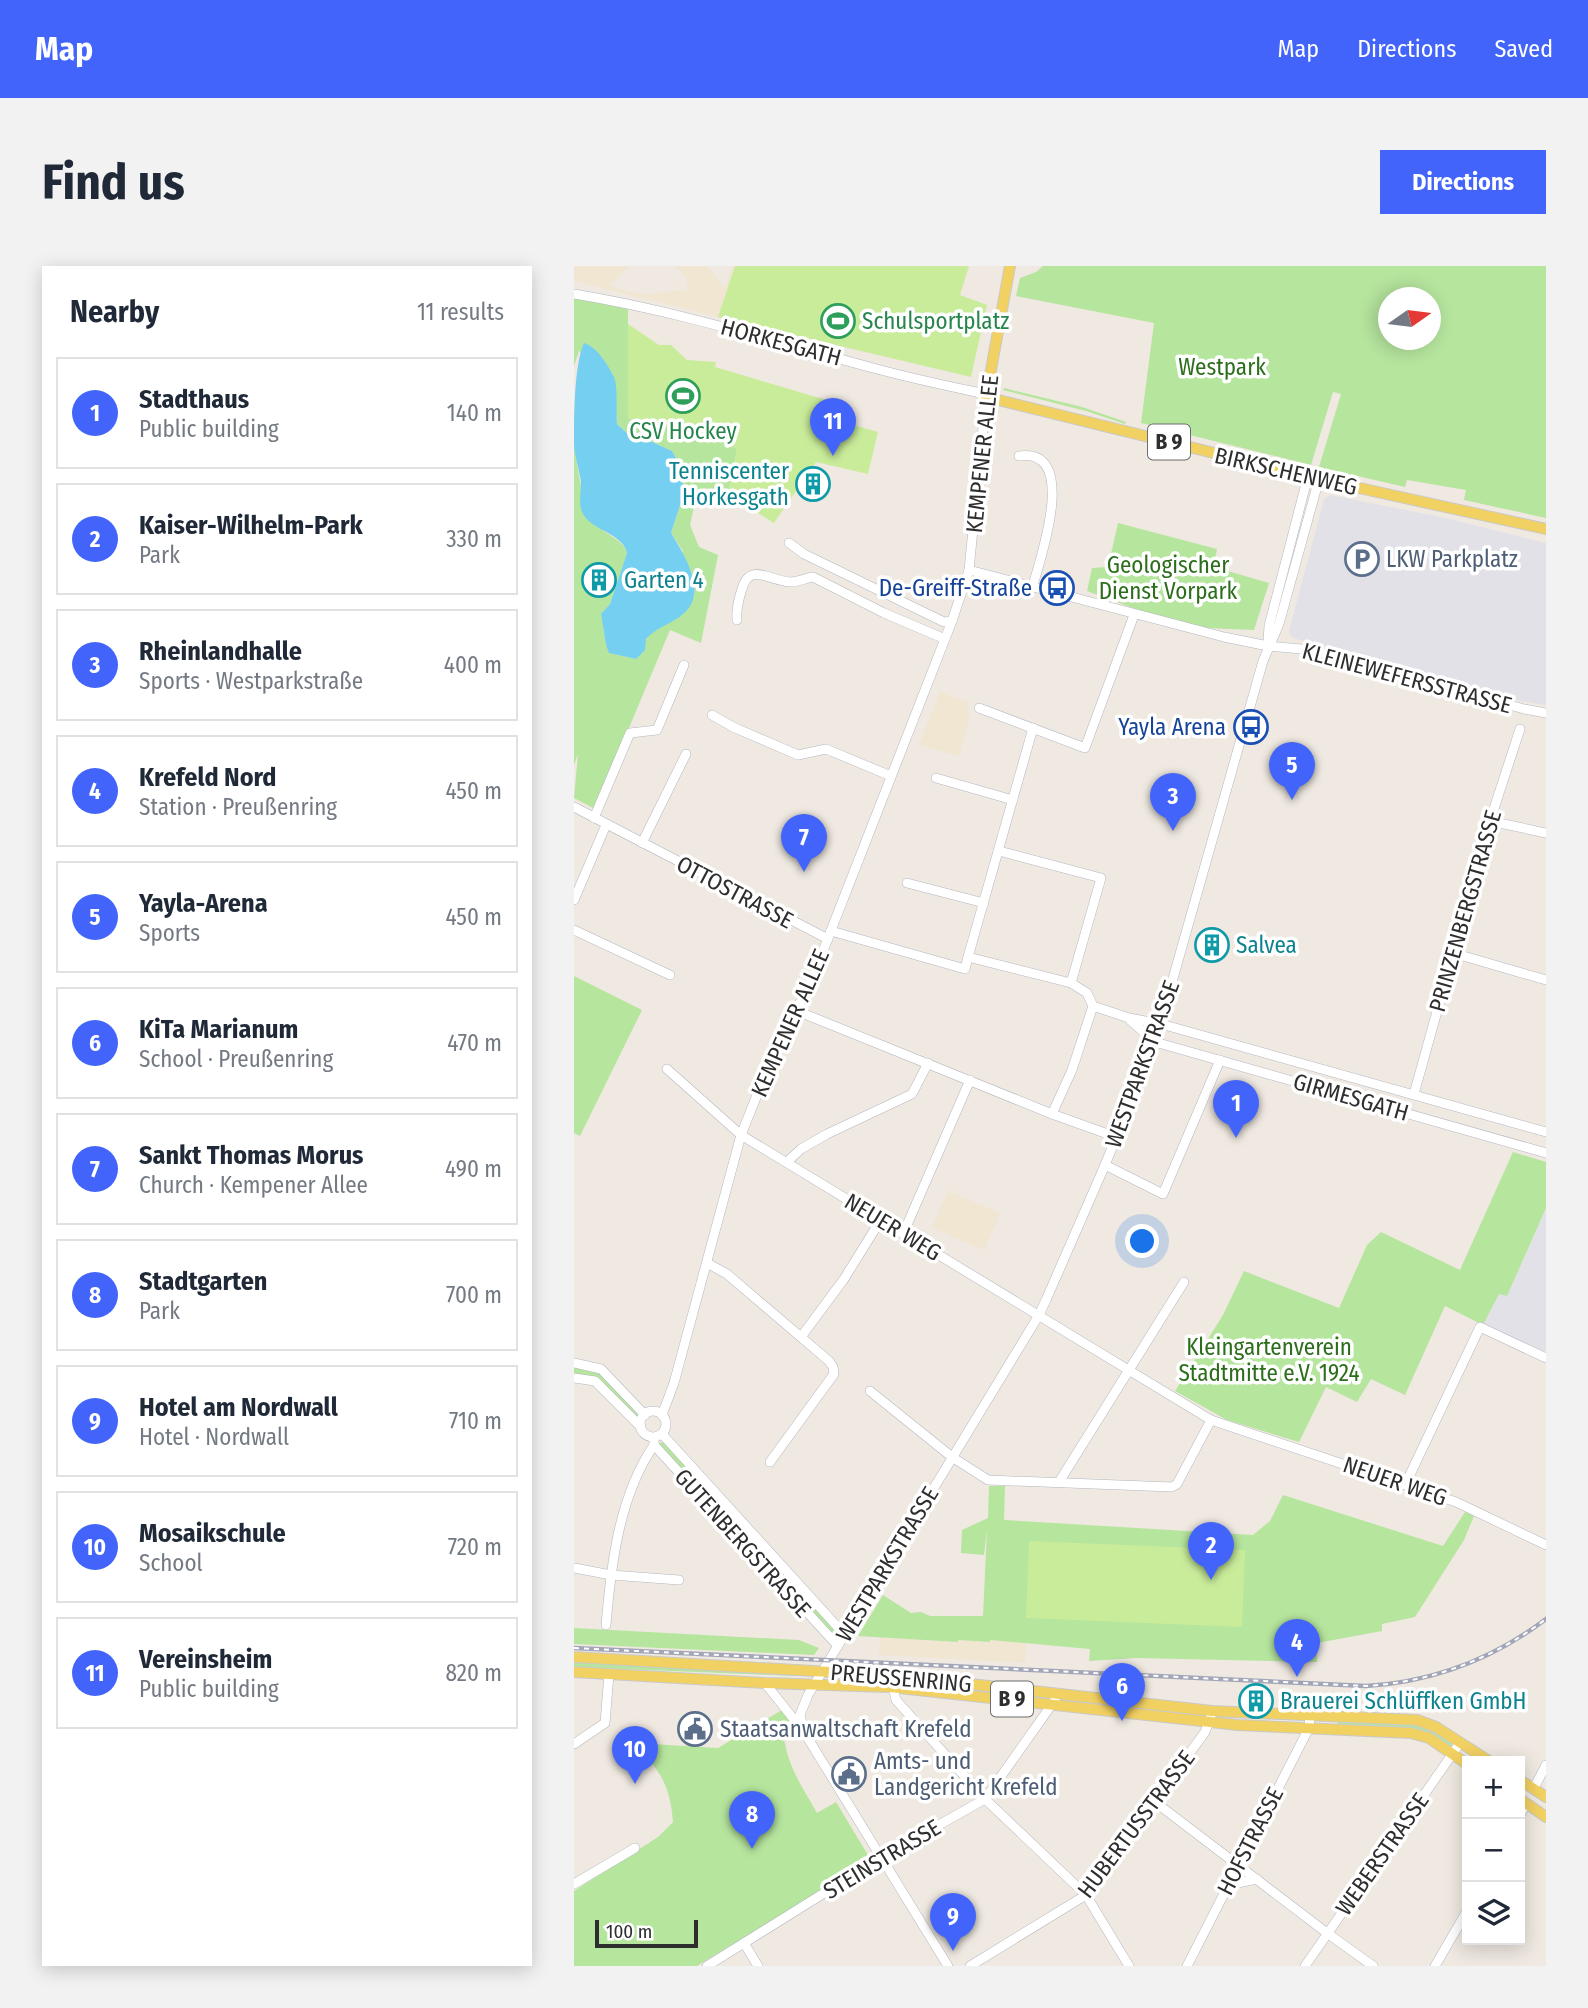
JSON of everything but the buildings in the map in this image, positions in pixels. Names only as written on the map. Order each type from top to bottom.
[{"type":"main road","name":"KEMPENER ALLEE","points":[[986,397],[1010,266]]},
{"type":"main road","name":"BIRKSCHENWEG","points":[[986,397],[1319,479],[1546,528]]},
{"type":"main road","name":"PREUSSENRING","points":[[574,1657],[898,1676],[1209,1722],[1309,1728]]},
{"type":"main road","name":"PREUSSENRING","points":[[574,1672],[893,1687],[1310,1715]]},
{"type":"main road","name":"B 9","points":[[1310,1715],[1424,1721],[1481,1756]]},
{"type":"main road","name":"B 9","points":[[1309,1728],[1419,1734],[1462,1761]]},
{"type":"main road","points":[[1525,1783],[1546,1797]]},
{"type":"main road","points":[[1525,1802],[1546,1817]]},
{"type":"street","name":"HORKESGATH","points":[[574,293],[694,318],[876,369],[976,392],[986,397]]},
{"type":"street","name":"KEMPENER ALLEE","points":[[662,1415],[674,1383],[741,1135],[765,1075],[797,1011],[829,935],[970,570],[986,397]]},
{"type":"street","points":[[1019,456],[1036,456],[1044,460],[1048,466],[1052,490],[1051,522],[1033,585]]},
{"type":"street","name":"WESTPARKSTRASSE","points":[[1268,646],[1269,626],[1308,476]]},
{"type":"street","name":"WESTPARKSTRASSE","points":[[804,1732],[800,1715],[822,1671],[1039,1315],[1105,1165],[1161,1024],[1268,646],[1279,624],[1319,479]]},
{"type":"street","points":[[789,542],[815,560],[944,622],[952,621]]},
{"type":"street","points":[[970,570],[1033,585],[1134,615],[1268,646]]},
{"type":"street","points":[[737,620],[736,608],[744,580],[748,576],[756,574],[793,582],[813,577],[884,613],[945,639]]},
{"type":"street","points":[[979,708],[1085,748],[1134,615]]},
{"type":"street","name":"KLEINEWEFERSSTRASSE","points":[[1268,646],[1313,650],[1546,713]]},
{"type":"street","points":[[594,818],[630,733],[657,730],[684,665]]},
{"type":"street","points":[[712,715],[798,755],[826,749],[891,776]]},
{"type":"street","points":[[1033,728],[968,957],[1071,983],[1087,993],[1093,1006],[1072,1070],[1052,1114]]},
{"type":"street","name":"PRINZENBERGSTRASSE","points":[[1414,1094],[1490,821],[1520,729]]},
{"type":"street","points":[[642,843],[686,754]]},
{"type":"street","points":[[936,778],[1013,800]]},
{"type":"street","name":"OTTOSTRASSE","points":[[574,807],[829,935],[965,969],[968,957]]},
{"type":"street","points":[[1490,821],[1546,833]]},
{"type":"street","points":[[574,900],[606,825]]},
{"type":"street","points":[[999,851],[1101,878],[1071,983]]},
{"type":"street","points":[[907,883],[984,903]]},
{"type":"street","points":[[574,930],[670,975]]},
{"type":"street","points":[[1453,953],[1545,977]]},
{"type":"street","name":"GIRMESGATH","points":[[1093,1006],[1546,1132]]},
{"type":"street","points":[[797,1011],[1116,1138]]},
{"type":"street","points":[[1129,1018],[1155,1042]]},
{"type":"street","name":"GIRMESGATH","points":[[1155,1042],[1546,1153]]},
{"type":"street","points":[[1105,1165],[1163,1194],[1220,1060]]},
{"type":"street","points":[[788,1161],[801,1149],[827,1134],[912,1094],[928,1063]]},
{"type":"street","name":"NEUER WEG","points":[[667,1069],[741,1135],[1212,1420],[1406,1483],[1474,1509],[1545,1542]]},
{"type":"street","points":[[903,1234],[970,1080]]},
{"type":"street","points":[[801,1337],[844,1279],[880,1220]]},
{"type":"street","points":[[707,1264],[727,1274],[830,1361],[833,1367],[834,1374],[770,1462]]},
{"type":"street","points":[[1059,1482],[1184,1282]]},
{"type":"street","points":[[1406,1483],[1480,1327],[1546,1359]]},
{"type":"street","points":[[574,1363],[601,1369],[645,1415]]},
{"type":"street","points":[[574,1378],[595,1381],[646,1435],[656,1439]]},
{"type":"street","points":[[870,1391],[952,1457],[988,1480],[1172,1487],[1177,1484],[1212,1420]]},
{"type":"street","points":[[606,1625],[611,1575],[626,1509],[639,1469],[666,1425],[662,1415],[653,1411],[641,1420],[641,1427]]},
{"type":"street","name":"GUTENBERGSTRASSE","points":[[656,1439],[845,1635]]},
{"type":"street","name":"GUTENBERGSTRASSE","points":[[656,1439],[838,1646]]},
{"type":"street","points":[[574,1568],[611,1575],[679,1580]]},
{"type":"street","points":[[574,1744],[605,1723],[609,1674]]},
{"type":"street","points":[[765,1683],[804,1732],[947,1966]]},
{"type":"street","points":[[893,1687],[896,1700],[985,1799],[1086,1895],[1129,1966]]},
{"type":"street","name":"STEINSTRASSE","points":[[707,1966],[881,1857],[985,1799],[1056,1698]]},
{"type":"street","name":"HUBERTUSSTRASSE","points":[[970,1966],[1086,1895],[1205,1732],[1212,1710]]},
{"type":"street","name":"HOFSTRASSE","points":[[1186,1966],[1309,1728],[1310,1715]]},
{"type":"street","name":"WEBERSTRASSE","points":[[1305,1966],[1460,1743]]},
{"type":"street","points":[[1534,1788],[1546,1765]]},
{"type":"street","points":[[1155,1802],[1373,1966]]},
{"type":"street","points":[[574,1884],[635,1848]]},
{"type":"street","points":[[1228,1885],[1257,1879]]},
{"type":"street","points":[[1435,1966],[1462,1920]]},
{"type":"street","points":[[744,1943],[758,1966]]},
{"type":"shaded area","points":[[574,266],[629,266],[609,286],[643,295],[686,291],[688,280],[676,266],[707,266],[725,288],[735,266],[718,317],[574,281]]},
{"type":"shaded area","points":[[1330,495],[1446,518],[1546,543],[1546,705],[1520,701],[1293,638],[1289,631],[1324,499]]},
{"type":"shaded area","points":[[940,692],[970,703],[966,712],[970,714],[959,756],[919,745]]},
{"type":"shaded area","points":[[948,1191],[1000,1213],[984,1250],[932,1228]]},
{"type":"shaded area","points":[[1546,1208],[1546,1352],[1483,1325],[1499,1294],[1507,1296]]},
{"type":"shaded area","points":[[880,1637],[1026,1643],[1025,1663],[879,1655]]},
{"type":"green space","name":"Schulsportplatz","points":[[735,266],[969,266],[960,295],[987,305],[971,377],[718,317]]},
{"type":"green space","name":"Westpark","points":[[1043,266],[1546,266],[1546,518],[1464,500],[1466,490],[1407,480],[1405,487],[1319,467],[1341,394],[1333,392],[1311,465],[1141,423],[1154,323],[1016,296],[1020,278]]},
{"type":"green space","points":[[574,297],[628,306],[628,418],[726,440],[737,449],[727,499],[715,490],[704,488],[694,507],[690,525],[699,547],[718,555],[701,643],[670,630],[595,809],[574,798],[578,754],[574,765],[574,444],[581,485],[591,514],[599,527],[621,544],[627,553],[610,604],[601,614],[610,653],[636,659],[653,631],[678,617],[683,551],[671,533],[684,493],[680,465],[672,451],[639,436],[629,435],[617,424],[614,378],[579,351],[574,366]]},
{"type":"green space","points":[[628,324],[659,345],[671,345],[687,360],[716,362],[715,367],[833,402],[830,417],[832,419],[878,432],[868,474],[816,462],[774,523],[728,494],[737,449],[726,440],[628,418]]},
{"type":"green space","points":[[1004,388],[1082,407],[1126,422],[1125,424],[1003,390]]},
{"type":"green space","name":"Geologischer Dienst Vorpark","points":[[1118,523],[1217,549],[1214,567],[1269,583],[1254,630],[1184,627],[1087,591],[1092,568],[1108,567]]},
{"type":"green space","points":[[574,976],[642,1010],[580,1136],[574,1133]]},
{"type":"green space","name":"Kleingartenverein Stadtmitte e.V. 1924","points":[[1513,1152],[1546,1162],[1546,1208],[1507,1296],[1499,1294],[1483,1325],[1445,1306],[1405,1395],[1371,1379],[1357,1402],[1326,1387],[1299,1442],[1227,1420],[1175,1391],[1223,1315],[1244,1271],[1339,1308],[1367,1245],[1381,1232],[1460,1270]]},
{"type":"green space","points":[[574,1366],[600,1371],[641,1414],[636,1419],[595,1381],[574,1378]]},
{"type":"green space","points":[[664,1442],[840,1635],[836,1642],[662,1449],[659,1443]]},
{"type":"green space","points":[[989,1486],[1005,1486],[1004,1520],[1253,1535],[1270,1521],[1283,1495],[1443,1546],[1465,1512],[1474,1516],[1464,1540],[1415,1617],[1382,1624],[1382,1631],[1317,1643],[1317,1662],[1136,1658],[1089,1661],[1090,1649],[990,1640],[958,1642],[858,1636],[883,1595],[911,1613],[921,1612],[930,1616],[983,1616],[987,1529],[984,1555],[961,1553],[962,1530],[988,1518]]},
{"type":"green space","points":[[1029,1541],[1245,1550],[1242,1627],[1026,1618]]},
{"type":"green space","points":[[574,1628],[799,1640],[819,1648],[814,1655],[574,1644]]},
{"type":"green space","points":[[574,1661],[799,1673],[797,1676],[574,1667]]},
{"type":"green space","points":[[782,1710],[795,1731],[784,1738],[789,1758],[817,1813],[836,1802],[871,1860],[697,1966],[574,1966],[574,1891],[658,1837],[673,1822],[662,1779],[651,1762],[634,1745],[718,1748]]},
{"type":"green space","points":[[1338,1721],[1425,1726],[1452,1742],[1452,1747],[1446,1746],[1423,1730],[1337,1727]]},
{"type":"water","points":[[584,343],[598,352],[614,377],[617,424],[629,435],[639,436],[672,451],[680,465],[684,493],[671,533],[692,574],[694,595],[683,614],[646,639],[645,650],[636,659],[609,653],[601,614],[610,604],[627,553],[619,540],[584,516],[580,506],[581,482],[574,445],[574,421],[576,378]]},
{"type":"railway","points":[[574,1648],[1366,1686],[1415,1679],[1461,1666],[1505,1646],[1546,1619]]},
{"type":"place","name":"Schulsportplatz","points":[[838,321]]},
{"type":"place","name":"CSV Hockey","points":[[683,396]]},
{"type":"place","name":"Vereinsheim","points":[[833,456]]},
{"type":"place","name":"Tenniscenter Horkesgath","points":[[813,484]]},
{"type":"place","name":"LKW Parkplatz","points":[[1362,559]]},
{"type":"place","name":"Garten 4","points":[[599,580]]},
{"type":"place","name":"De-Greiff-Straße","points":[[1057,588]]},
{"type":"place","name":"Yayla Arena","points":[[1251,727]]},
{"type":"place","name":"Yayla-Arena","points":[[1292,800]]},
{"type":"place","name":"Rheinlandhalle","points":[[1173,831]]},
{"type":"place","name":"Sankt Thomas Morus","points":[[804,872]]},
{"type":"place","name":"Salvea","points":[[1212,945]]},
{"type":"place","name":"Stadthaus","points":[[1236,1138]]},
{"type":"place","name":"Kaiser-Wilhelm-Park","points":[[1211,1580]]},
{"type":"place","name":"Krefeld Nord","points":[[1297,1677]]},
{"type":"place","name":"Brauerei Schlüffken GmbH","points":[[1256,1701]]},
{"type":"place","name":"KiTa Marianum","points":[[1122,1721]]},
{"type":"place","name":"Staatsanwaltschaft Krefeld","points":[[695,1729]]},
{"type":"place","name":"Amts- und Landgericht Krefeld","points":[[849,1774]]},
{"type":"place","name":"Mosaikschule","points":[[635,1784]]},
{"type":"place","name":"Stadtgarten","points":[[752,1849]]},
{"type":"place","name":"Hotel am Nordwall","points":[[953,1951]]}]
